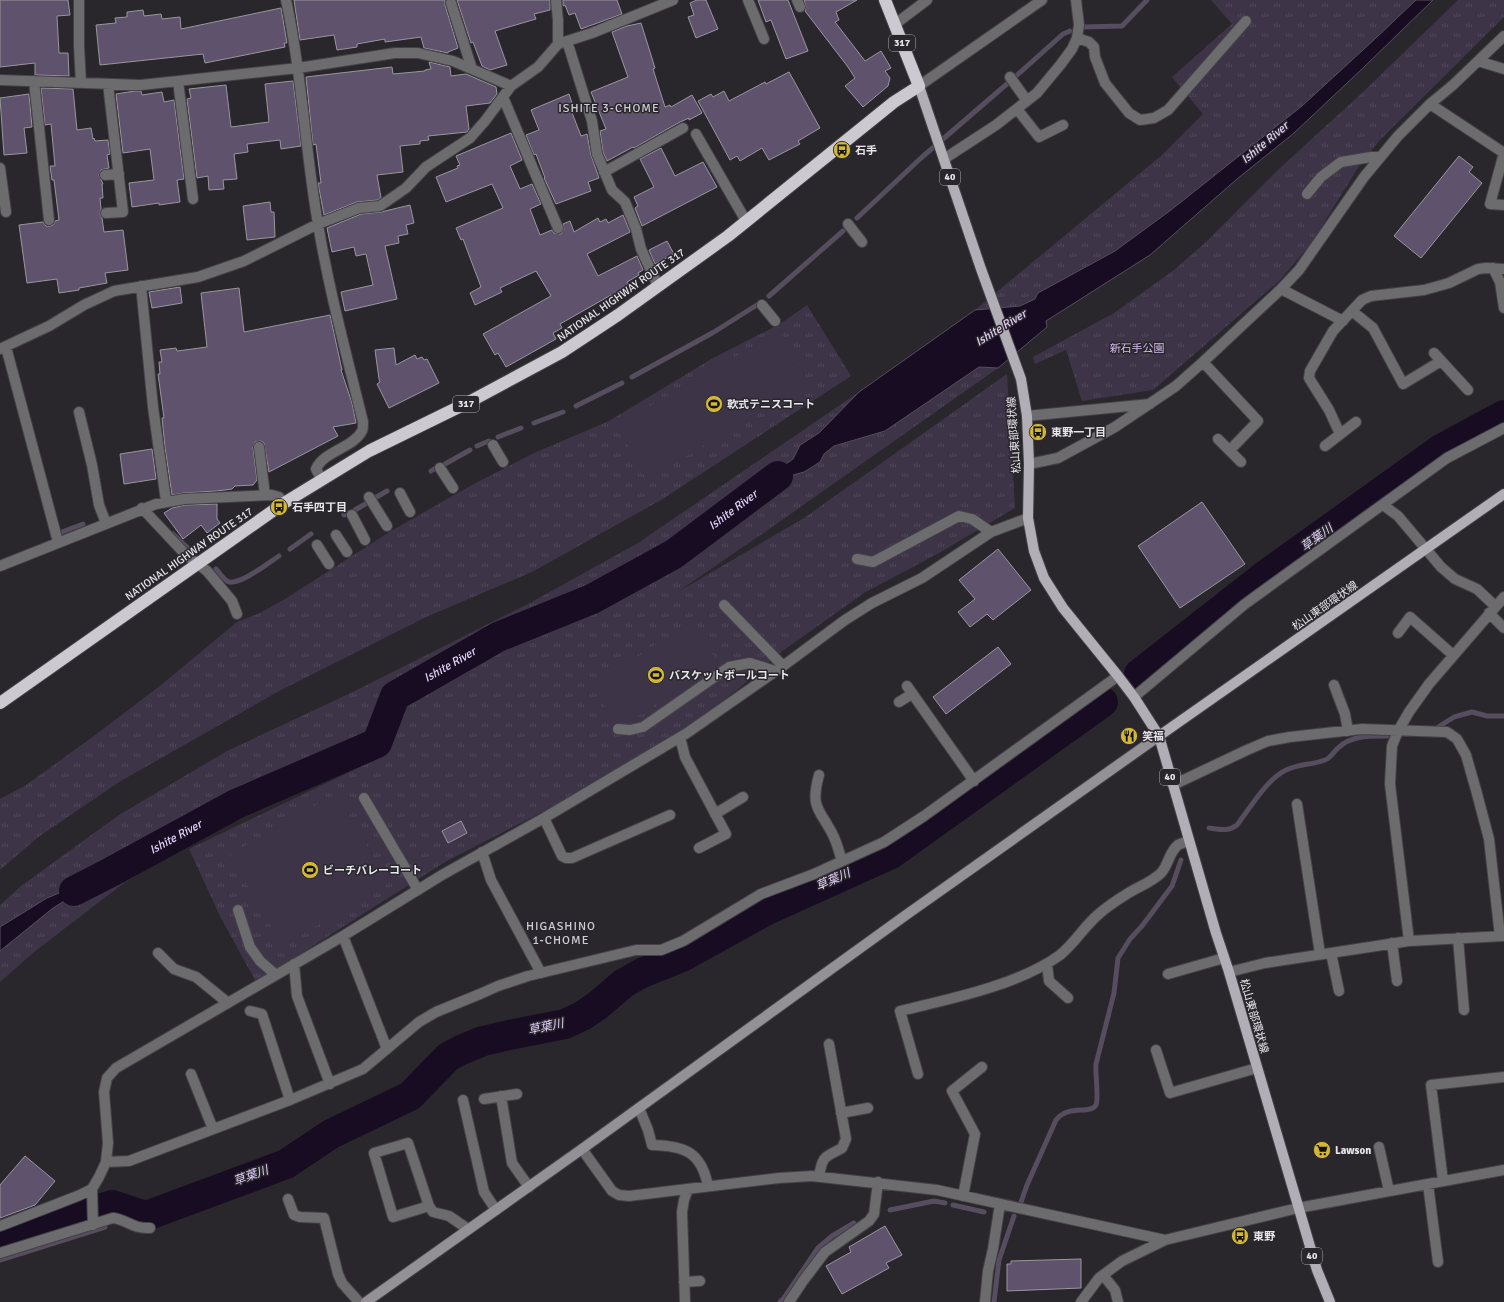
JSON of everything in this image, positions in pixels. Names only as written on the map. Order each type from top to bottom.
[{"type":"highway","name":"317","points":[[885,0],[919,86]]},
{"type":"highway","name":"NATIONAL HIGHWAY ROUTE 317","points":[[0,703],[284,503],[369,451],[469,402],[562,352],[618,315],[746,221],[894,102],[919,86]]},
{"type":"main road","name":"松山東部環状線","points":[[919,86],[981,269],[1018,369],[1027,416],[1029,464],[1028,518],[1034,551],[1044,578],[1063,608],[1134,697],[1159,736],[1298,1208],[1317,1270],[1330,1302]]},
{"type":"main road","name":"松山東部環状線","points":[[1159,736],[1504,494]]},
{"type":"street","points":[[79,0],[81,83]]},
{"type":"street","points":[[286,0],[298,68],[318,224],[330,285],[363,422],[363,430],[357,438],[320,462],[316,469],[322,480]]},
{"type":"street","points":[[556,0],[562,42],[592,121],[597,154],[612,190],[625,202],[636,229],[641,249],[658,286]]},
{"type":"street","points":[[58,542],[3,348],[48,326],[84,304],[114,291],[198,278],[238,264],[318,224],[359,208],[380,206],[406,188],[426,167],[470,138],[485,121],[511,86],[538,67],[562,42],[592,34],[673,0]]},
{"type":"street","points":[[748,0],[764,39]]},
{"type":"street","points":[[894,25],[926,0]]},
{"type":"street","points":[[919,86],[1042,0]]},
{"type":"street","points":[[944,159],[996,125],[1027,101],[1036,93],[1061,64],[1072,49],[1077,38],[1079,25],[1076,0]]},
{"type":"street","points":[[451,3],[472,69]]},
{"type":"street","points":[[1077,38],[1088,42],[1094,47],[1095,57],[1105,83],[1129,113],[1140,120],[1154,118],[1168,110],[1246,21]]},
{"type":"street","points":[[1029,464],[1058,458],[1115,427],[1176,386],[1203,362],[1281,289],[1299,270],[1313,252],[1347,200],[1380,157],[1430,104],[1453,85],[1504,36]]},
{"type":"street","points":[[0,80],[141,86],[298,68],[395,53],[418,53],[453,61],[511,86]]},
{"type":"street","points":[[1478,61],[1504,69]]},
{"type":"street","points":[[1010,77],[1027,101]]},
{"type":"street","points":[[34,81],[50,220]]},
{"type":"street","points":[[178,81],[193,199]]},
{"type":"street","points":[[106,213],[123,212],[108,84]]},
{"type":"street","points":[[503,97],[558,228]]},
{"type":"street","points":[[1430,104],[1504,153],[1490,204],[1504,206]]},
{"type":"street","points":[[1017,109],[1039,137],[1063,125]]},
{"type":"street","points":[[604,172],[683,128]]},
{"type":"street","points":[[696,134],[746,221]]},
{"type":"street","points":[[1307,194],[1321,177],[1341,162],[1380,157]]},
{"type":"street","points":[[0,168],[2,192],[6,212]]},
{"type":"street","points":[[104,175],[119,174]]},
{"type":"street","points":[[848,224],[862,242]]},
{"type":"street","points":[[1493,268],[1500,282],[1504,308]]},
{"type":"street","points":[[1340,434],[1329,410],[1309,378],[1310,371],[1334,332],[1362,300],[1371,296],[1424,290],[1449,283],[1478,269],[1504,269]]},
{"type":"street","points":[[141,286],[153,406],[166,501]]},
{"type":"street","points":[[1281,289],[1343,321]]},
{"type":"street","points":[[762,305],[775,321]]},
{"type":"street","points":[[1352,311],[1373,328],[1404,384],[1441,361]]},
{"type":"street","points":[[1434,353],[1468,390]]},
{"type":"street","points":[[1203,362],[1258,422],[1230,450]]},
{"type":"street","points":[[1027,416],[1151,404]]},
{"type":"street","points":[[79,412],[92,465],[99,505],[106,523]]},
{"type":"street","points":[[1325,446],[1356,422]]},
{"type":"street","points":[[1134,697],[1245,604],[1447,458],[1504,428]]},
{"type":"street","points":[[1218,438],[1241,462]]},
{"type":"street","points":[[493,445],[503,462]]},
{"type":"street","points":[[259,447],[264,495]]},
{"type":"street","points":[[440,468],[453,488]]},
{"type":"street","points":[[400,492],[410,512]]},
{"type":"street","points":[[0,566],[142,508],[166,501],[272,495],[279,498],[284,503]]},
{"type":"street","points":[[368,497],[387,526]]},
{"type":"street","points":[[1383,505],[1398,516],[1441,567],[1455,579],[1477,589],[1504,628]]},
{"type":"street","points":[[142,508],[186,555],[207,571],[232,601],[237,614]]},
{"type":"street","points":[[352,515],[366,540]]},
{"type":"street","points":[[857,559],[873,562],[959,516],[972,519],[991,532]]},
{"type":"street","points":[[93,1222],[92,1194],[106,1162],[108,1143],[104,1092],[107,1078],[116,1068],[343,936],[442,875],[544,818],[680,737],[845,620],[872,603],[922,578],[991,532],[1028,518]]},
{"type":"street","points":[[336,535],[347,552]]},
{"type":"street","points":[[317,545],[329,564]]},
{"type":"street","points":[[1409,941],[1390,784],[1392,746],[1398,731],[1409,712],[1429,684],[1504,597]]},
{"type":"street","points":[[724,605],[779,668]]},
{"type":"street","points":[[1398,633],[1410,617],[1453,655]]},
{"type":"street","points":[[618,729],[630,730],[643,727],[729,667],[750,663],[779,668]]},
{"type":"street","points":[[106,1162],[129,1161],[330,1084],[363,1069],[419,1022],[436,1012],[498,986],[541,973],[636,950],[661,950],[683,941],[761,894],[814,874],[884,842],[974,781],[1118,676]]},
{"type":"street","points":[[1334,685],[1348,731]]},
{"type":"street","points":[[899,702],[909,690],[974,781]]},
{"type":"street","points":[[1173,785],[1268,741],[1290,737],[1375,728],[1398,731],[1446,732],[1457,739],[1466,755],[1489,839],[1502,936],[1392,943],[1266,963],[1229,972]]},
{"type":"street","points":[[366,1302],[529,1187],[906,915],[1159,736]]},
{"type":"street","points":[[680,737],[685,757],[726,834],[699,848]]},
{"type":"street","points":[[819,775],[815,789],[817,808],[835,839],[842,861]]},
{"type":"street","points":[[715,814],[743,797]]},
{"type":"street","points":[[364,798],[418,890]]},
{"type":"street","points":[[1297,804],[1320,954]]},
{"type":"street","points":[[544,818],[562,856],[572,858],[670,815]]},
{"type":"street","points":[[918,1074],[900,1011],[961,996],[1009,981],[1046,964],[1074,943],[1086,926],[1099,914],[1130,892],[1151,881],[1162,872],[1174,849],[1179,844],[1189,841]]},
{"type":"street","points":[[482,852],[491,880],[541,973]]},
{"type":"street","points":[[238,910],[250,947],[260,961],[276,975]]},
{"type":"street","points":[[343,936],[387,1049]]},
{"type":"street","points":[[1458,938],[1464,1010]]},
{"type":"street","points":[[1392,943],[1397,981]]},
{"type":"street","points":[[158,953],[174,969],[196,977],[228,1003]]},
{"type":"street","points":[[1331,953],[1339,992]]},
{"type":"street","points":[[1168,974],[1224,958]]},
{"type":"street","points":[[294,964],[298,996],[330,1084]]},
{"type":"street","points":[[1046,964],[1049,981],[1068,998]]},
{"type":"street","points":[[250,1011],[262,1014],[290,1100]]},
{"type":"street","points":[[819,1176],[821,1165],[826,1156],[842,1148],[846,1139],[829,1044]]},
{"type":"street","points":[[1156,1050],[1170,1093],[1257,1068]]},
{"type":"street","points":[[963,1196],[975,1134],[952,1091],[982,1067]]},
{"type":"street","points":[[191,1074],[213,1129]]},
{"type":"street","points":[[1443,1182],[1431,1085],[1504,1077]]},
{"type":"street","points":[[484,1099],[517,1094]]},
{"type":"street","points":[[501,1096],[512,1163],[529,1187]]},
{"type":"street","points":[[463,1100],[484,1192],[496,1210]]},
{"type":"street","points":[[639,1108],[652,1145],[682,1148],[692,1154],[706,1176],[708,1186]]},
{"type":"street","points":[[841,1113],[868,1108]]},
{"type":"street","points":[[429,1206],[393,1217],[374,1153],[408,1143],[429,1206],[433,1212],[449,1216],[468,1229]]},
{"type":"street","points":[[1379,1147],[1389,1191]]},
{"type":"street","points":[[582,1149],[612,1191],[619,1195],[629,1196],[779,1178],[819,1176],[936,1190],[1164,1240]]},
{"type":"street","points":[[1081,1302],[1099,1278],[1103,1275],[1122,1261],[1164,1240],[1298,1208],[1504,1170]]},
{"type":"street","points":[[789,1302],[825,1252],[869,1221],[874,1214],[878,1182]]},
{"type":"street","points":[[1428,1184],[1438,1262]]},
{"type":"street","points":[[685,1302],[682,1212],[688,1189]]},
{"type":"street","points":[[0,1226],[69,1200],[92,1194]]},
{"type":"street","points":[[288,1199],[294,1215],[300,1217],[324,1218],[338,1274],[342,1283],[359,1302]]},
{"type":"street","points":[[985,1302],[988,1271],[1000,1204]]},
{"type":"street","points":[[0,1253],[93,1222],[113,1218],[135,1227],[150,1228]]},
{"type":"street","points":[[1103,1275],[1115,1290],[1118,1302]]},
{"type":"street","points":[[684,1282],[700,1281]]},
{"type":"green space","points":[[1211,0],[1416,0],[1302,106],[1171,210],[1115,251],[1038,293],[1035,299],[1020,306],[975,310],[1162,155],[1203,114],[1172,77],[1232,24]]},
{"type":"green space","name":"新石手公園","points":[[1458,0],[1504,0],[1504,17],[1380,140],[1361,163],[1310,245],[1279,281],[1153,390],[1082,401],[1066,350],[1035,364],[1033,357],[1114,313],[1174,270],[1206,242],[1280,168],[1362,93]]},
{"type":"green space","points":[[807,305],[851,376],[661,500],[532,572],[426,617],[281,690],[119,782],[37,838],[0,870],[0,799],[26,785],[94,736],[161,685],[237,622],[260,613],[285,599],[391,531],[470,486],[534,453],[609,421],[713,358],[780,324]]},
{"type":"green space","name":"軟式テニスコート","points":[[780,331],[810,383],[647,479],[617,425]]},
{"type":"green space","points":[[979,367],[998,368],[676,593],[804,518],[1007,374],[1015,508],[939,553],[864,593],[784,650],[737,690],[685,728],[546,810],[445,862],[256,982],[220,916],[189,849],[385,755],[237,815],[124,883],[34,952],[0,982],[0,951],[2,949],[53,908],[108,874],[47,898],[0,927],[0,905],[21,886],[119,815],[227,751],[355,691],[528,604],[638,543],[859,392],[819,433],[800,445],[793,459],[752,488],[746,500],[786,477],[804,472],[820,462],[824,454],[834,446],[885,431]]},
{"type":"green space","name":"バスケットボールコート","points":[[691,622],[719,664],[618,729],[593,686]]},
{"type":"green space","name":"ビーチバレーコート","points":[[337,793],[389,883],[282,946],[230,855]]},
{"type":"water","points":[[1416,0],[1433,0],[1294,133],[1237,179],[1150,255],[1046,321],[1047,327],[998,368],[979,367],[885,431],[834,446],[824,454],[820,462],[804,472],[786,477],[745,501],[752,488],[793,459],[800,445],[819,433],[859,392],[975,310],[1020,306],[1035,299],[1038,293],[1115,251],[1171,210],[1302,106]]},
{"type":"water","points":[[111,872],[53,908],[0,951],[0,927],[47,898]]},
{"type":"building","points":[[0,0],[68,0],[70,15],[57,16],[59,53],[68,53],[69,76],[35,75],[35,63],[0,67]]},
{"type":"building","points":[[294,0],[445,0],[445,5],[458,48],[448,53],[424,48],[421,37],[385,42],[385,39],[357,44],[357,47],[337,50],[334,35],[300,40]]},
{"type":"building","points":[[457,0],[550,0],[550,10],[534,14],[536,19],[495,31],[507,65],[490,70],[482,66],[473,42],[471,43]]},
{"type":"building","points":[[563,0],[617,0],[622,14],[581,29],[575,13],[569,15],[565,5],[563,6]]},
{"type":"building","points":[[697,0],[706,0],[718,29],[696,38],[688,17],[694,15],[690,3]]},
{"type":"building","points":[[758,0],[788,0],[808,51],[786,59],[771,20],[766,22]]},
{"type":"building","points":[[804,0],[857,0],[836,12],[839,20],[835,22],[865,61],[881,51],[891,68],[885,71],[890,78],[888,86],[863,107],[845,86],[855,78],[805,11],[806,7]]},
{"type":"building","points":[[281,8],[287,43],[284,43],[285,47],[205,63],[203,54],[100,65],[96,25],[116,23],[115,18],[127,17],[127,12],[143,10],[144,16],[161,14],[162,19],[180,17],[181,29]]},
{"type":"building","points":[[641,23],[665,107],[670,105],[671,107],[692,95],[702,113],[689,120],[689,118],[680,122],[634,148],[633,147],[607,161],[603,152],[600,131],[606,129],[591,92],[628,77],[612,32],[627,26]]},
{"type":"building","points":[[429,62],[450,67],[451,76],[466,74],[496,87],[497,94],[490,103],[466,106],[469,129],[467,132],[428,136],[429,140],[420,141],[420,144],[400,146],[403,172],[377,175],[381,198],[378,200],[357,202],[324,215],[318,183],[321,183],[316,144],[313,145],[306,77],[392,67],[393,74],[425,71],[431,69]]},
{"type":"building","points":[[789,72],[820,128],[798,141],[800,144],[769,160],[762,148],[740,161],[737,156],[730,160],[698,101],[711,94],[713,97],[724,91],[729,101],[765,82],[766,84]]},
{"type":"building","points":[[293,81],[301,146],[281,149],[280,140],[247,144],[248,152],[234,154],[237,179],[223,180],[224,189],[209,190],[208,176],[197,178],[187,99],[191,98],[189,89],[226,85],[231,127],[269,122],[265,84]]},
{"type":"building","points":[[41,88],[73,89],[77,130],[91,128],[93,139],[94,138],[95,141],[108,140],[110,154],[107,155],[109,168],[101,170],[99,175],[103,184],[103,198],[100,198],[100,214],[104,232],[123,230],[128,270],[105,273],[107,283],[59,293],[57,279],[27,283],[19,225],[43,222],[46,226],[50,226],[53,225],[55,221],[59,220],[54,180],[52,180],[50,166],[55,166],[51,124],[45,125]]},
{"type":"building","points":[[141,91],[142,95],[162,92],[164,102],[174,100],[184,179],[177,180],[180,202],[132,207],[129,183],[154,180],[150,149],[123,153],[116,94]]},
{"type":"building","points":[[29,94],[32,127],[24,128],[27,153],[4,155],[0,98]]},
{"type":"building","points":[[569,94],[574,109],[571,110],[581,136],[587,134],[591,155],[599,178],[588,182],[591,191],[556,204],[544,178],[536,154],[534,155],[526,135],[539,130],[531,110]]},
{"type":"building","points":[[511,133],[522,160],[510,166],[520,189],[532,184],[541,204],[530,209],[540,235],[552,230],[554,233],[561,234],[564,229],[563,224],[570,221],[574,232],[598,218],[600,222],[606,219],[608,223],[623,215],[630,232],[587,254],[598,276],[637,256],[643,270],[638,273],[639,275],[627,282],[630,288],[612,297],[611,295],[560,324],[562,328],[553,333],[556,339],[506,367],[498,353],[495,355],[483,334],[551,296],[536,271],[500,288],[502,292],[475,305],[470,293],[481,287],[463,239],[461,240],[456,228],[503,208],[492,184],[446,202],[436,177],[458,168],[457,166],[460,165],[456,156]]},
{"type":"building","points":[[661,148],[675,176],[703,162],[717,187],[642,226],[635,208],[638,206],[634,197],[654,187],[640,159]]},
{"type":"building","points":[[1459,156],[1473,167],[1469,172],[1482,183],[1421,258],[1394,236]]},
{"type":"building","points":[[270,202],[271,212],[274,212],[275,237],[247,240],[243,206]]},
{"type":"building","points":[[410,205],[414,223],[406,225],[408,234],[398,236],[399,243],[385,246],[397,299],[345,311],[341,292],[373,285],[366,254],[356,256],[354,247],[332,252],[327,228],[361,214],[381,212]]},
{"type":"building","points":[[667,241],[674,254],[655,264],[649,250]]},
{"type":"building","points":[[180,287],[182,303],[152,308],[149,292]]},
{"type":"building","points":[[239,288],[244,332],[330,315],[341,370],[352,403],[356,423],[333,427],[338,436],[269,472],[264,443],[261,441],[255,442],[253,448],[257,480],[253,485],[235,486],[232,489],[217,491],[172,495],[165,447],[162,418],[164,418],[158,374],[160,374],[159,362],[162,362],[160,350],[176,348],[177,351],[207,347],[201,293]]},
{"type":"building","points":[[394,348],[396,365],[415,355],[417,359],[422,357],[424,360],[427,359],[439,383],[389,408],[377,384],[380,382],[375,350]]},
{"type":"building","points":[[152,449],[156,479],[124,484],[120,454]]},
{"type":"building","points":[[1202,502],[1245,564],[1180,608],[1138,546]]},
{"type":"building","points":[[217,504],[217,519],[220,523],[207,533],[201,525],[183,539],[164,513],[172,508],[185,505]]},
{"type":"building","points":[[998,549],[1031,590],[993,620],[987,614],[970,627],[958,612],[975,599],[959,580]]},
{"type":"building","points":[[998,647],[1011,664],[946,714],[933,697]]},
{"type":"building","points":[[461,821],[467,833],[448,843],[442,831]]},
{"type":"building","points":[[25,1156],[55,1181],[35,1205],[0,1218],[0,1185]]},
{"type":"building","points":[[885,1226],[902,1255],[886,1263],[889,1268],[842,1294],[826,1266],[851,1252],[849,1247]]},
{"type":"building","points":[[1081,1259],[1081,1288],[1007,1291],[1007,1264],[1011,1264],[1011,1261]]},
{"type":"waterway","points":[[1083,27],[1122,26],[1147,0]]},
{"type":"waterway","points":[[1015,77],[1063,34],[1070,31]]},
{"type":"waterway","points":[[857,218],[921,158],[1008,83]]},
{"type":"waterway","points":[[769,296],[843,231]]},
{"type":"waterway","points":[[632,377],[714,332],[760,303]]},
{"type":"waterway","points":[[576,406],[622,383]]},
{"type":"waterway","points":[[534,423],[563,412]]},
{"type":"waterway","name":"草葉川","points":[[1139,674],[1264,576],[1441,449],[1504,415]]},
{"type":"waterway","points":[[498,437],[521,428]]},
{"type":"waterway","points":[[477,446],[489,441]]},
{"type":"waterway","points":[[445,464],[470,450]]},
{"type":"waterway","name":"Ishite River","points":[[74,891],[236,804],[377,743],[395,696],[498,637],[592,599],[674,554],[778,476]]},
{"type":"waterway","points":[[373,499],[387,491]]},
{"type":"waterway","points":[[355,510],[367,503]]},
{"type":"waterway","points":[[344,515],[348,513]]},
{"type":"waterway","points":[[62,532],[83,524]]},
{"type":"waterway","points":[[173,534],[191,551]]},
{"type":"waterway","points":[[290,549],[311,534]]},
{"type":"waterway","points":[[216,569],[227,581],[234,582],[241,580],[262,568],[279,556]]},
{"type":"waterway","name":"草葉川","points":[[0,1239],[112,1205],[146,1216],[286,1164],[331,1134],[410,1096],[448,1057],[461,1050],[483,1041],[565,1024],[582,1016],[597,1006],[624,983],[642,973],[684,956],[767,910],[891,854],[1103,702]]},
{"type":"waterway","points":[[1435,729],[1454,717],[1472,712],[1487,716],[1504,716]]},
{"type":"waterway","points":[[1209,828],[1230,829],[1237,825],[1253,802],[1272,780],[1286,770],[1327,759],[1343,744],[1355,738],[1367,736],[1387,736]]},
{"type":"waterway","points":[[1021,1202],[1056,1120],[1067,1112],[1089,1109],[1096,1105],[1096,1064],[1114,993],[1118,958],[1130,939],[1142,926],[1172,886],[1181,860]]},
{"type":"waterway","points":[[890,1210],[934,1201],[945,1203]]},
{"type":"waterway","points":[[953,1205],[984,1212]]},
{"type":"waterway","name":"草葉川","points":[[128,1216],[133,1212]]},
{"type":"waterway","points":[[994,1302],[999,1260],[1014,1216]]},
{"type":"waterway","points":[[780,1302],[818,1248],[832,1236],[854,1223]]},
{"type":"waterway","points":[[0,1260],[105,1227]]},
{"type":"place","name":"石手","points":[[842,150]]},
{"type":"place","name":"軟式テニスコート","points":[[714,404]]},
{"type":"place","name":"東野一丁目","points":[[1038,432]]},
{"type":"place","name":"石手四丁目","points":[[279,507]]},
{"type":"place","name":"バスケットボールコート","points":[[656,675]]},
{"type":"place","name":"笑福","points":[[1129,736]]},
{"type":"place","name":"ビーチバレーコート","points":[[310,870]]},
{"type":"place","name":"Lawson","points":[[1322,1150]]},
{"type":"place","name":"東野","points":[[1240,1236]]},
{"type":"district","name":"ISHITE 3-CHOME","points":[[609,108]]},
{"type":"district","name":"HIGASHINO 1-CHOME","points":[[561,933]]}]
